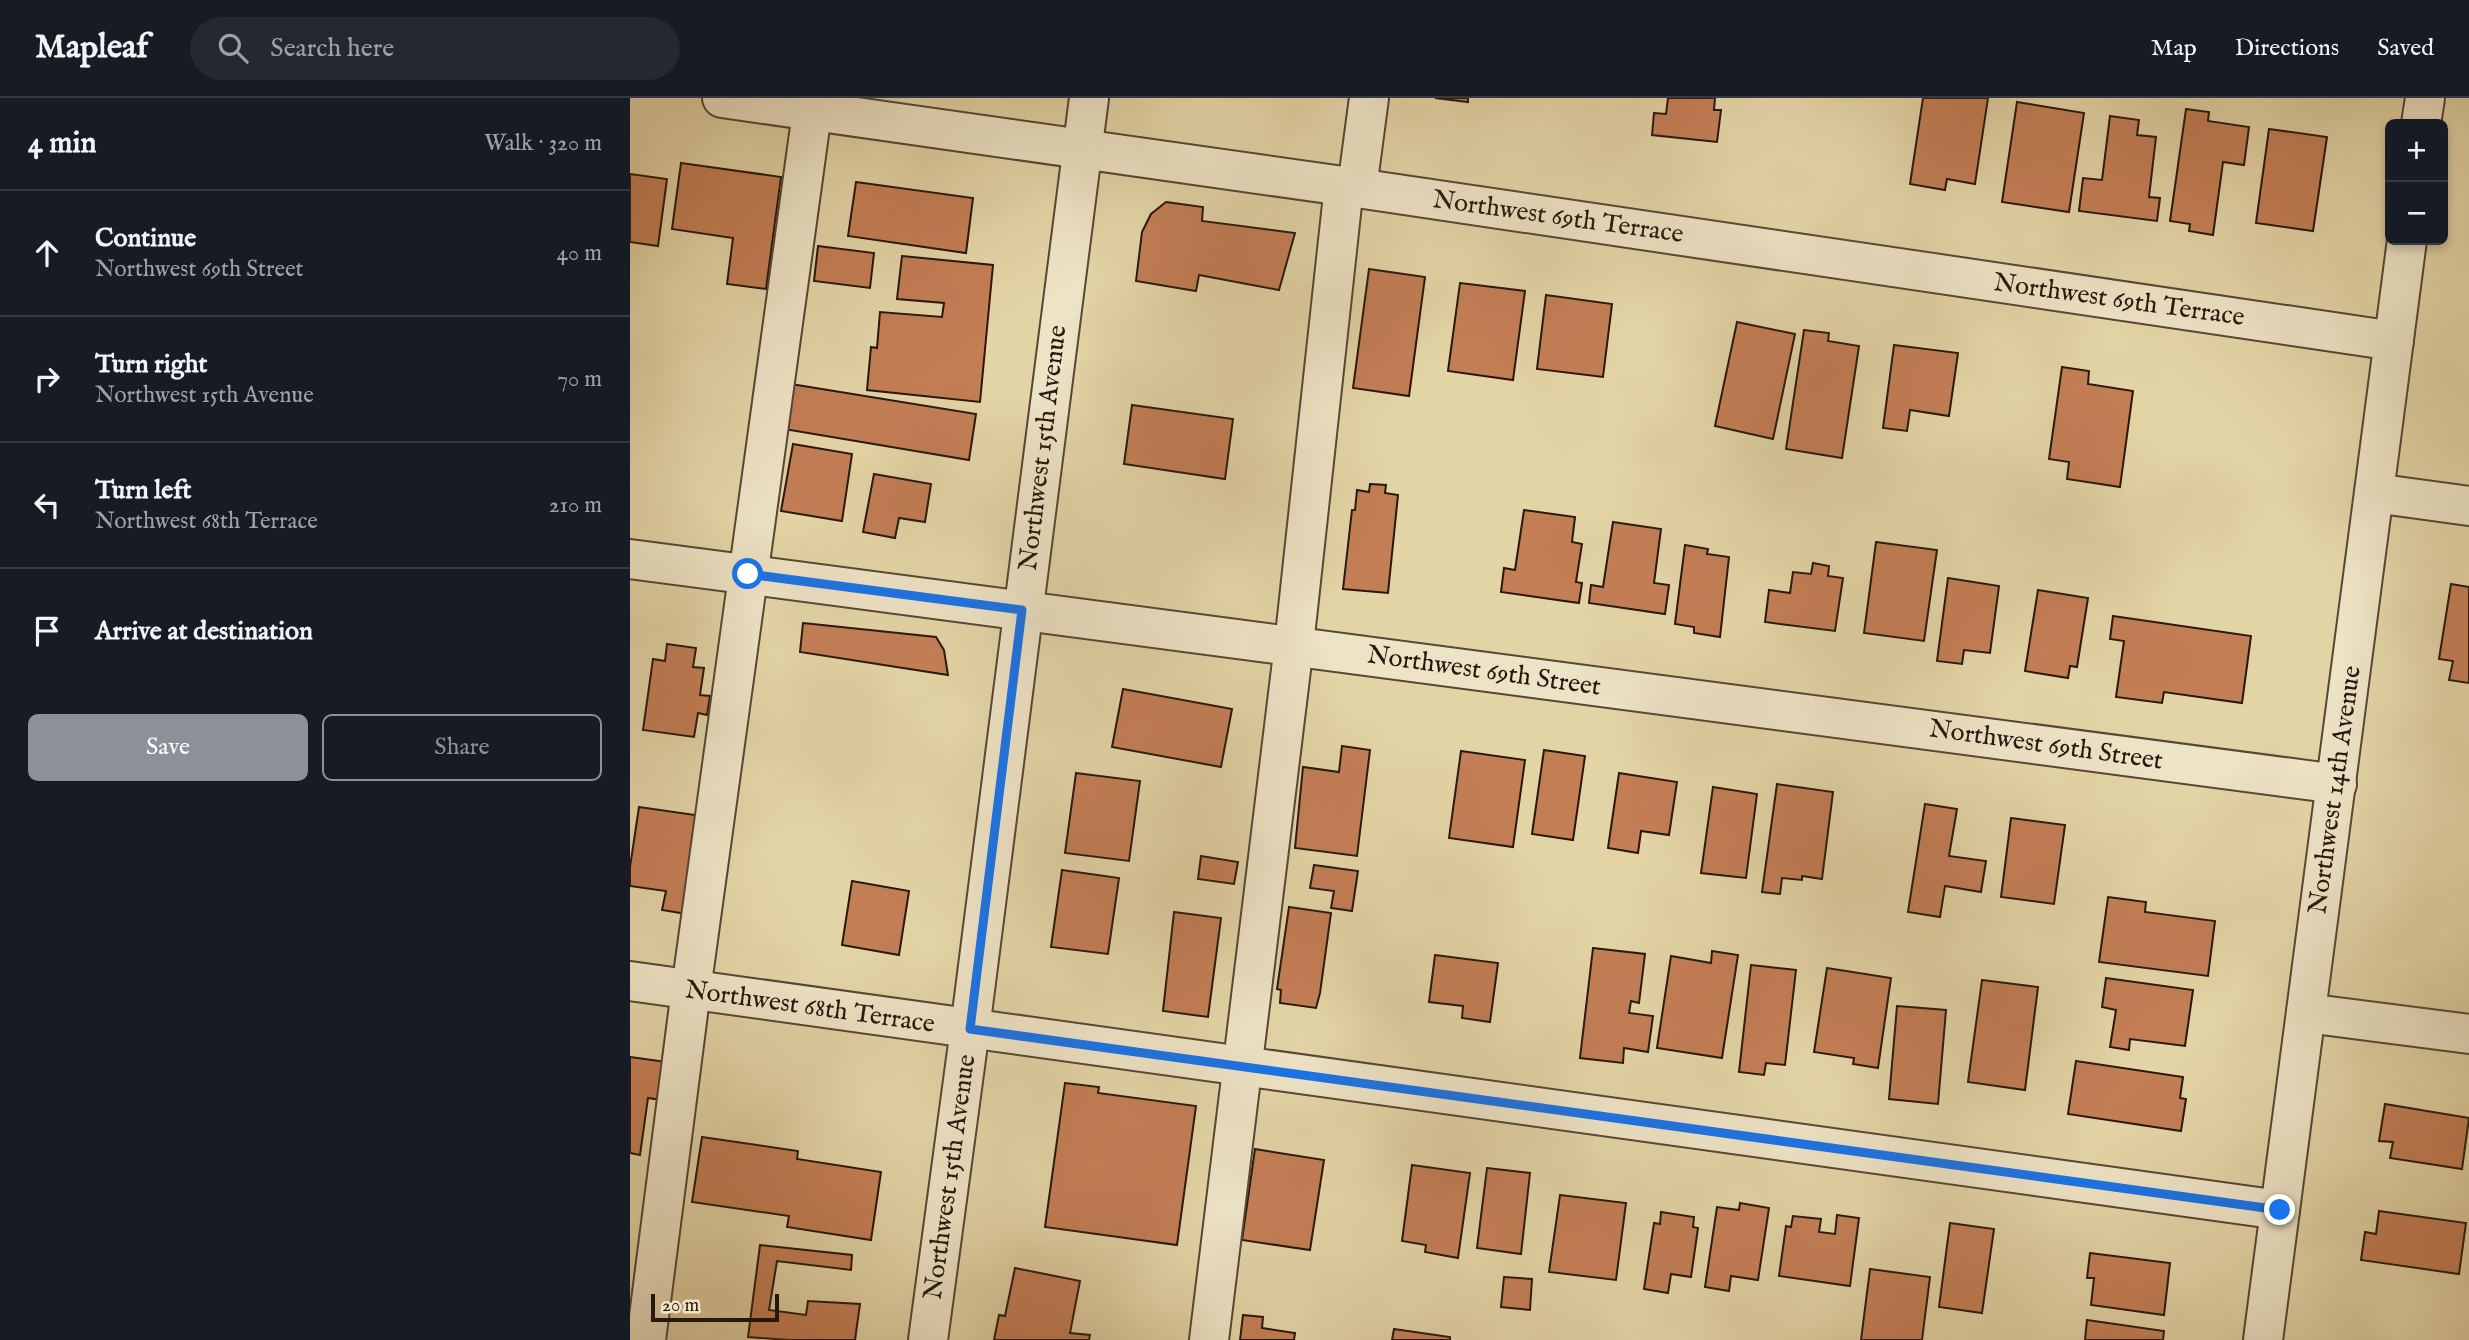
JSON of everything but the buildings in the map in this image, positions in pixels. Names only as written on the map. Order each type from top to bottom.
[{"type":"street","name":"Northwest 69th Terrace","points":[[722,98],[813,104],[1082,148],[2394,341]]},
{"type":"street","name":"Northwest 15th Avenue","points":[[928,1340],[1089,98]]},
{"type":"street","points":[[1209,1340],[1350,187],[1369,98]]},
{"type":"street","points":[[2422,119],[2425,98]]},
{"type":"street","points":[[646,1340],[691,990],[813,104]]},
{"type":"street","name":"Northwest 14th Avenue","points":[[2263,1340],[2406,245]]},
{"type":"street","points":[[2374,493],[2469,506]]},
{"type":"street","name":"Northwest 69th Street","points":[[630,559],[2337,784]]},
{"type":"street","name":"Northwest 68th Terrace","points":[[630,981],[2280,1210]]},
{"type":"street","points":[[2306,1013],[2469,1034]]},
{"type":"route","points":[[748,574],[1022,610],[970,1029],[2280,1210]]}]
